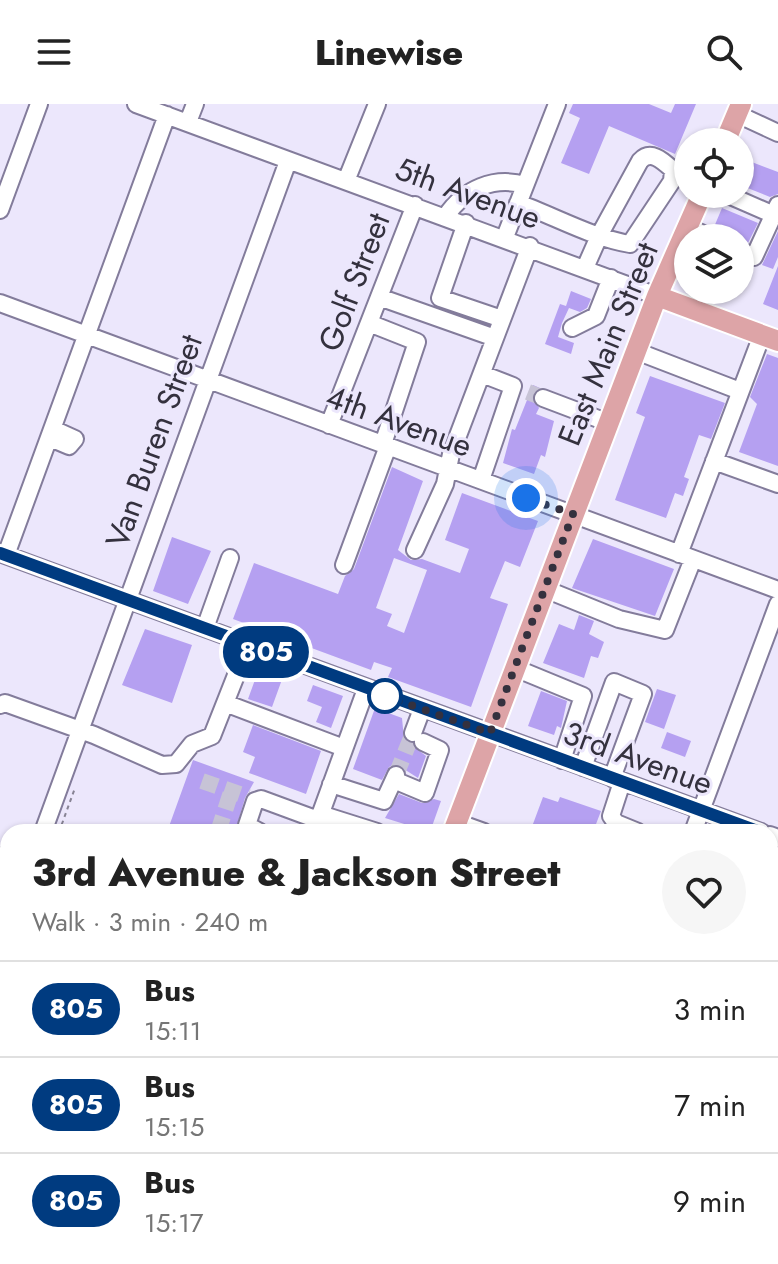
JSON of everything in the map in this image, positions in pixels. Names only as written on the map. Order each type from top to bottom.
[{"type":"main road","points":[[731,128],[739,109]]},
{"type":"main road","name":"East Main Street","points":[[456,824],[674,258]]},
{"type":"main road","name":"5th Avenue","points":[[657,296],[770,338]]},
{"type":"street","points":[[0,210],[39,104]]},
{"type":"street","name":"5th Avenue","points":[[136,104],[530,246],[657,296]]},
{"type":"street","points":[[188,122],[195,104]]},
{"type":"street","points":[[346,181],[377,104]]},
{"type":"street","points":[[505,237],[557,104]]},
{"type":"street","points":[[739,109],[778,133]]},
{"type":"street","points":[[3,554],[51,434],[84,335],[167,115]]},
{"type":"street","points":[[518,203],[600,234],[624,243],[635,241],[672,181],[673,170],[655,157],[644,157],[600,234],[585,268]]},
{"type":"street","name":"Van Buren Street","points":[[46,824],[288,161]]},
{"type":"street","points":[[446,216],[461,196],[487,185],[507,180],[525,185]]},
{"type":"street","points":[[754,203],[776,210],[754,257]]},
{"type":"street","name":"Golf Street","points":[[329,425],[415,205]]},
{"type":"street","points":[[466,223],[440,298],[502,319]]},
{"type":"street","points":[[415,550],[445,484],[447,468],[530,246]]},
{"type":"street","points":[[572,328],[596,316],[611,278]]},
{"type":"street","points":[[379,297],[495,338]]},
{"type":"street","name":"4th Avenue","points":[[0,303],[778,590]]},
{"type":"street","points":[[344,565],[417,342],[369,323]]},
{"type":"street","points":[[545,589],[619,619],[665,630],[714,461],[740,391],[770,338]]},
{"type":"street","points":[[636,351],[740,391]]},
{"type":"street","points":[[482,374],[609,423]]},
{"type":"street","points":[[481,480],[528,392]]},
{"type":"street","points":[[51,434],[70,441]]},
{"type":"street","points":[[714,461],[778,484]]},
{"type":"street","name":"3rd Avenue","points":[[3,554],[738,824]]},
{"type":"street","points":[[205,628],[230,558]]},
{"type":"street","points":[[696,824],[778,604]]},
{"type":"street","points":[[0,705],[5,703],[79,729],[162,765],[176,764],[192,744],[212,736],[248,645]]},
{"type":"street","points":[[515,668],[583,696],[562,760]]},
{"type":"street","points":[[583,767],[614,682],[643,694],[607,824]]},
{"type":"street","points":[[247,824],[252,799],[261,799],[318,822],[366,689]]},
{"type":"street","points":[[225,703],[344,748]]},
{"type":"street","points":[[331,784],[384,801],[395,778],[425,793],[440,750],[418,737],[422,709]]},
{"type":"street","points":[[611,816],[618,824]]},
{"type":"building","points":[[573,104],[649,104],[671,113],[675,104],[696,104],[686,128],[674,128],[674,154],[609,126],[589,174],[561,163],[580,118],[569,113]]},
{"type":"building","points":[[754,163],[778,172],[778,194],[770,197],[754,191]]},
{"type":"building","points":[[722,208],[758,223],[754,231],[754,224],[715,224]]},
{"type":"building","points":[[778,231],[778,257],[773,269],[762,265]]},
{"type":"building","points":[[778,266],[778,310],[763,304]]},
{"type":"building","points":[[571,291],[591,299],[587,308],[580,312],[569,308],[562,323],[558,337],[574,343],[571,354],[545,344],[560,304],[566,306]]},
{"type":"building","points":[[767,354],[778,358],[778,466],[739,452],[757,404],[750,397]]},
{"type":"building","points":[[650,376],[725,403],[711,439],[699,435],[684,477],[689,479],[683,496],[675,493],[666,518],[615,500],[645,417],[636,413]]},
{"type":"building","points":[[533,385],[540,388],[533,395],[539,408],[536,414],[554,421],[545,457],[541,455],[534,474],[503,463],[512,429],[515,430]]},
{"type":"building","points":[[392,467],[423,481],[398,550],[411,560],[422,559],[460,573],[469,549],[445,540],[462,493],[538,521],[520,567],[505,561],[490,598],[508,604],[471,707],[388,677],[392,668],[374,662],[371,670],[233,619],[254,563],[338,594],[345,576],[354,569]],"holes":[[[394,558],[427,570],[404,633],[387,626],[392,614],[376,608]]]},
{"type":"building","points":[[172,537],[211,551],[188,604],[153,591]]},
{"type":"building","points":[[593,539],[674,569],[655,616],[572,588]]},
{"type":"building","points":[[579,615],[594,621],[589,634],[604,642],[598,658],[591,656],[584,678],[543,663],[559,624],[574,630]]},
{"type":"building","points":[[145,629],[192,645],[172,703],[122,685]]},
{"type":"building","points":[[260,666],[284,674],[272,707],[248,699]]},
{"type":"building","points":[[313,685],[343,696],[331,728],[316,722],[322,707],[307,701]]},
{"type":"building","points":[[657,689],[676,695],[664,729],[645,722]]},
{"type":"building","points":[[541,691],[567,701],[561,728],[557,726],[554,735],[528,726]]},
{"type":"building","points":[[375,708],[402,718],[404,739],[426,756],[418,778],[396,764],[389,767],[382,780],[353,769]]},
{"type":"building","points":[[253,725],[321,751],[306,794],[249,773],[255,757],[243,752]]},
{"type":"building","points":[[667,732],[691,741],[685,757],[661,748]]},
{"type":"building","points":[[193,760],[254,782],[245,798],[237,824],[170,824]]},
{"type":"building","points":[[399,794],[422,803],[434,799],[441,801],[433,824],[404,824],[385,818]]},
{"type":"building","points":[[543,797],[558,802],[560,797],[601,811],[596,824],[533,824]]},
{"type":"tunnel","points":[[528,392],[543,398]]},
{"type":"tunnel","points":[[396,775],[413,733]]},
{"type":"tunnel","points":[[202,781],[248,797]]},
{"type":"tunnel","points":[[221,824],[231,792]]},
{"type":"bus line","name":"805","points":[[0,553],[738,824]]},
{"type":"route","points":[[385,696],[490,733],[573,514],[526,498]]}]
